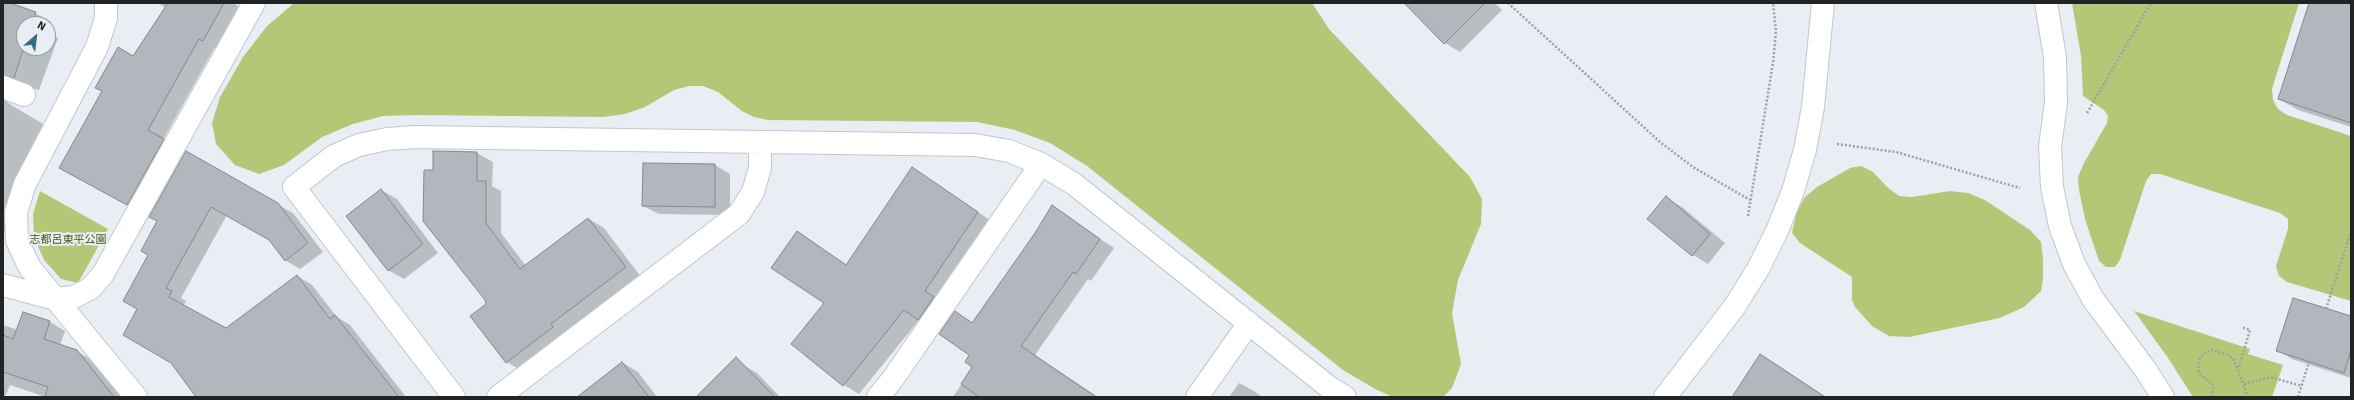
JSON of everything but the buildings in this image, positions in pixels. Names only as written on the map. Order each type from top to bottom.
[{"type":"street","points":[[106,3],[106,18],[97,47],[25,184],[16,212],[17,241],[30,268],[136,397]]},
{"type":"street","points":[[3,285],[55,299],[74,297],[91,288],[103,274],[254,3]]},
{"type":"street","points":[[1665,397],[1735,306],[1758,269],[1777,231],[1793,191],[1807,141],[1813,107],[1822,3]]},
{"type":"street","points":[[2046,3],[2056,57],[2056,102],[2050,147],[2055,202],[2060,226],[2074,264],[2093,299],[2145,369],[2163,397]]},
{"type":"street","points":[[3,87],[24,95]]},
{"type":"street","points":[[454,397],[294,187],[334,156],[359,145],[387,139],[760,142],[975,145],[1009,152],[1041,164],[1074,184],[1330,388],[1345,397]]},
{"type":"street","points":[[498,397],[739,214],[753,192],[760,168],[760,142]]},
{"type":"street","points":[[878,397],[892,380],[1041,164]]},
{"type":"street","points":[[1197,397],[1249,323]]},
{"type":"path","points":[[1508,3],[1660,142],[1693,167],[1750,200],[1773,63],[1776,31],[1773,3]]},
{"type":"path","points":[[2085,117],[2151,3]]},
{"type":"path","points":[[1807,141],[1896,152],[1997,180],[2055,202]]},
{"type":"path","points":[[2326,308],[2351,232]]},
{"type":"path","points":[[2238,368],[2250,330],[2241,327]]},
{"type":"path","points":[[2212,397],[2214,386],[2200,373],[2200,358],[2205,353],[2212,350],[2220,351],[2231,358],[2238,368],[2248,397]]},
{"type":"path","points":[[2298,397],[2309,362]]},
{"type":"path","points":[[2244,384],[2270,377],[2302,386]]},
{"type":"green space","points":[[294,3],[1312,3],[1329,29],[1470,177],[1482,199],[1481,224],[1458,280],[1452,313],[1461,364],[1452,388],[1443,397],[1393,397],[1375,389],[1343,370],[1087,166],[1050,143],[1015,130],[977,122],[768,120],[754,117],[742,111],[718,92],[703,86],[689,86],[674,90],[645,107],[625,114],[603,117],[383,116],[353,124],[322,137],[284,165],[259,174],[235,165],[216,144],[212,123],[220,97],[243,57],[267,26]]},
{"type":"green space","points":[[2072,3],[2299,3],[2272,89],[2273,100],[2278,109],[2287,115],[2351,136],[2351,301],[2287,282],[2279,276],[2276,266],[2288,229],[2288,219],[2280,213],[2160,174],[2151,174],[2146,181],[2120,260],[2115,267],[2106,267],[2099,261],[2085,219],[2078,177],[2084,163],[2107,123],[2108,116],[2104,110],[2083,96],[2081,56]]},
{"type":"green space","points":[[1861,166],[1873,172],[1888,188],[1899,196],[1912,197],[1950,191],[1968,193],[1985,200],[2030,230],[2041,242],[2043,279],[2041,291],[2024,307],[2000,318],[1909,337],[1889,336],[1872,326],[1855,307],[1852,300],[1852,277],[1800,243],[1792,233],[1797,211],[1805,197],[1817,187],[1850,168]]},
{"type":"green space","name":"志都呂東平公園","points":[[40,191],[108,229],[78,283],[61,279],[44,260],[34,237],[33,214]]},
{"type":"green space","points":[[2134,311],[2250,349],[2248,354],[2283,365],[2272,397],[2193,397],[2166,355]]}]
